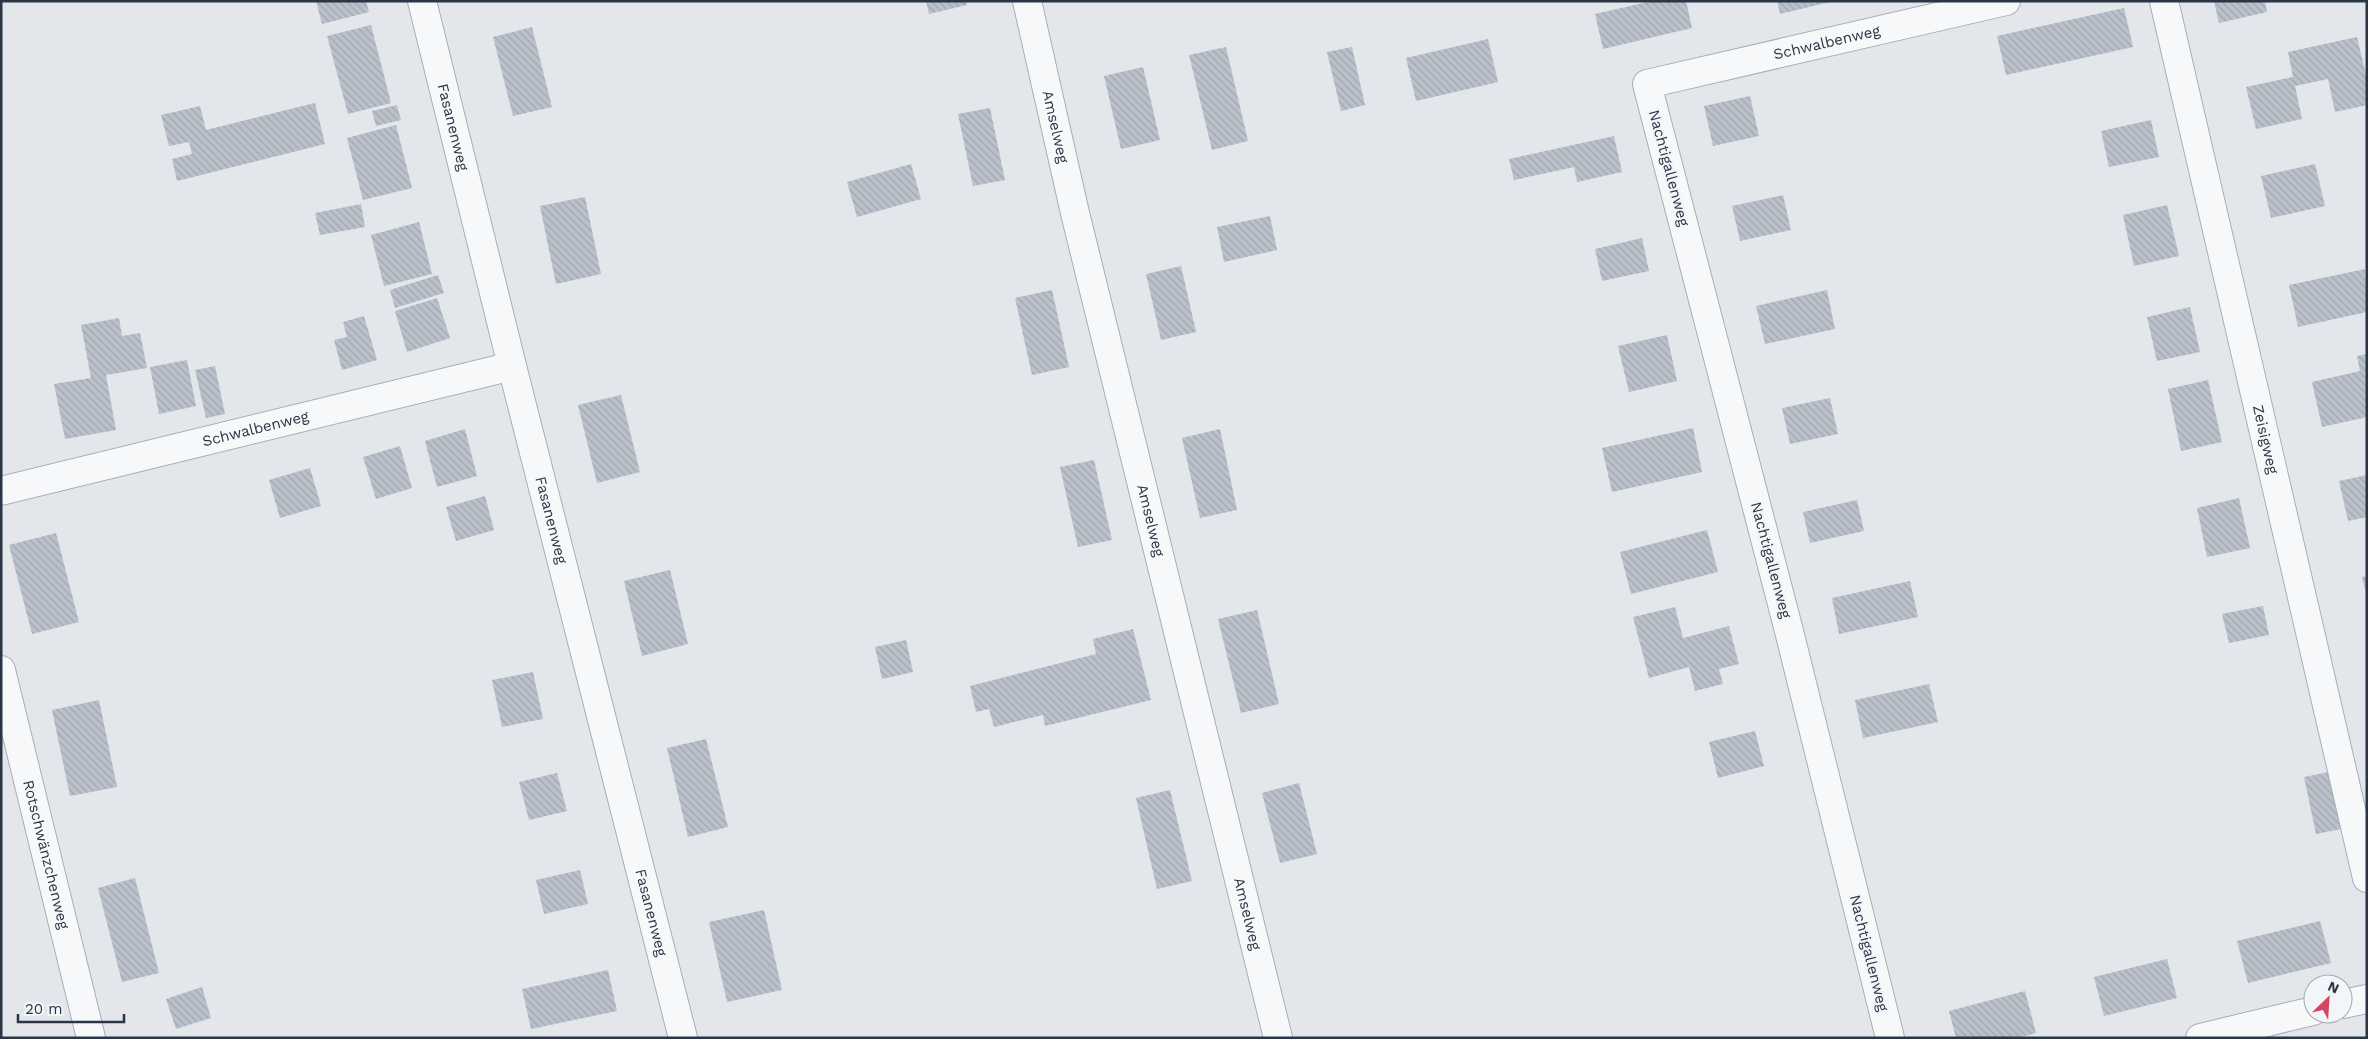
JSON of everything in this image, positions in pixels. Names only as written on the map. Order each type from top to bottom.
[{"type":"street","name":"Fasanenweg","points":[[422,1],[512,366],[683,1038]]},
{"type":"street","name":"Amselweg","points":[[1027,1],[1075,214],[1278,1038]]},
{"type":"street","name":"Schwalbenweg","points":[[1647,84],[2006,1]]},
{"type":"street","name":"Zeisigweg","points":[[2164,1],[2367,878]]},
{"type":"street","name":"Nachtigallenweg","points":[[1647,84],[1789,631],[1890,1038]]},
{"type":"street","name":"Schwalbenweg","points":[[1,491],[512,366]]},
{"type":"street","name":"Rotschwänzchenweg","points":[[1,670],[92,1038]]},
{"type":"street","points":[[2353,1002],[2367,999]]},
{"type":"street","points":[[2200,1038],[2303,1013]]},
{"type":"building","points":[[316,1],[366,1],[369,12],[322,24]]},
{"type":"building","points":[[926,1],[966,1],[967,5],[929,14]]},
{"type":"building","points":[[1652,1],[1686,1],[1692,28],[1603,49],[1595,14]]},
{"type":"building","points":[[1777,1],[1830,1],[1830,2],[1780,14]]},
{"type":"building","points":[[2214,1],[2265,1],[2267,12],[2219,23]]},
{"type":"building","points":[[2124,8],[2133,47],[2006,75],[1997,36]]},
{"type":"building","points":[[371,25],[391,103],[348,114],[327,36]]},
{"type":"building","points":[[532,27],[552,107],[513,116],[493,37]]},
{"type":"building","points":[[2357,37],[2367,79],[2367,105],[2335,112],[2328,79],[2295,86],[2302,119],[2256,129],[2246,87],[2293,77],[2288,52]]},
{"type":"building","points":[[1488,39],[1498,82],[1416,101],[1406,58]]},
{"type":"building","points":[[1226,47],[1248,141],[1212,150],[1189,55]]},
{"type":"building","points":[[1352,47],[1365,105],[1341,111],[1327,52]]},
{"type":"building","points":[[1143,67],[1160,140],[1121,149],[1104,76]]},
{"type":"building","points":[[1750,96],[1759,136],[1713,146],[1704,106]]},
{"type":"building","points":[[315,103],[325,144],[177,181],[172,159],[192,154],[189,142],[169,146],[161,115],[200,106],[206,130]]},
{"type":"building","points":[[397,105],[401,120],[376,126],[372,111]]},
{"type":"building","points":[[990,108],[1005,180],[973,186],[958,114]]},
{"type":"building","points":[[2151,120],[2159,157],[2109,167],[2101,131]]},
{"type":"building","points":[[396,125],[412,188],[363,200],[347,138]]},
{"type":"building","points":[[1614,136],[1622,172],[1577,182],[1574,167],[1514,180],[1509,159]]},
{"type":"building","points":[[911,164],[921,199],[857,217],[847,182]]},
{"type":"building","points":[[2315,164],[2325,206],[2271,218],[2261,176]]},
{"type":"building","points":[[1783,195],[1791,230],[1740,241],[1732,206]]},
{"type":"building","points":[[585,197],[601,274],[556,284],[540,206]]},
{"type":"building","points":[[361,204],[365,227],[320,235],[315,213]]},
{"type":"building","points":[[2167,205],[2179,256],[2134,266],[2123,215]]},
{"type":"building","points":[[1270,216],[1277,250],[1224,262],[1217,227]]},
{"type":"building","points":[[419,222],[432,274],[384,286],[371,235]]},
{"type":"building","points":[[1642,238],[1649,271],[1602,281],[1595,249]]},
{"type":"building","points":[[1181,266],[1196,332],[1161,340],[1146,274]]},
{"type":"building","points":[[2365,269],[2367,312],[2298,327],[2289,285]]},
{"type":"building","points":[[438,275],[444,293],[395,308],[390,290]]},
{"type":"building","points":[[1052,290],[1069,367],[1032,375],[1015,298]]},
{"type":"building","points":[[1827,290],[1835,329],[1765,344],[1756,306]]},
{"type":"building","points":[[437,298],[450,338],[407,352],[395,311]]},
{"type":"building","points":[[2190,307],[2200,352],[2157,361],[2147,317]]},
{"type":"building","points":[[364,316],[377,360],[342,370],[334,340],[347,337],[343,322]]},
{"type":"building","points":[[119,318],[122,336],[140,333],[147,368],[106,375],[116,430],[65,439],[54,384],[91,378],[81,325]]},
{"type":"building","points":[[1667,335],[1677,381],[1629,392],[1618,346]]},
{"type":"building","points":[[2367,354],[2367,417],[2322,427],[2312,382],[2360,371],[2357,356]]},
{"type":"building","points":[[187,360],[196,406],[159,414],[150,367]]},
{"type":"building","points":[[215,366],[225,414],[206,418],[195,370]]},
{"type":"building","points":[[2208,380],[2222,442],[2181,451],[2168,389]]},
{"type":"building","points":[[621,395],[640,472],[597,483],[578,405]]},
{"type":"building","points":[[1830,398],[1838,434],[1790,444],[1782,408]]},
{"type":"building","points":[[1693,428],[1702,472],[1612,492],[1602,448]]},
{"type":"building","points":[[465,429],[477,476],[437,487],[425,441]]},
{"type":"building","points":[[1220,429],[1237,510],[1200,518],[1182,438]]},
{"type":"building","points":[[400,446],[412,488],[376,499],[363,457]]},
{"type":"building","points":[[1094,460],[1112,540],[1078,547],[1060,467]]},
{"type":"building","points":[[310,468],[321,506],[280,518],[269,480]]},
{"type":"building","points":[[2367,475],[2367,517],[2348,521],[2339,481]]},
{"type":"building","points":[[485,496],[494,530],[456,541],[446,507]]},
{"type":"building","points":[[2239,498],[2250,548],[2207,557],[2197,508]]},
{"type":"building","points":[[1857,500],[1864,531],[1810,543],[1803,512]]},
{"type":"building","points":[[1707,530],[1718,572],[1631,594],[1620,552]]},
{"type":"building","points":[[56,533],[79,622],[32,634],[9,545]]},
{"type":"building","points":[[670,570],[688,644],[642,656],[624,581]]},
{"type":"building","points":[[2367,576],[2367,593],[2366,593],[2362,577]]},
{"type":"building","points":[[1910,581],[1918,617],[1839,634],[1832,598]]},
{"type":"building","points":[[2263,606],[2269,635],[2229,643],[2222,614]]},
{"type":"building","points":[[1675,607],[1683,638],[1729,626],[1739,664],[1719,669],[1723,684],[1695,691],[1689,667],[1649,678],[1633,617]]},
{"type":"building","points":[[1257,610],[1279,704],[1241,713],[1218,619]]},
{"type":"building","points":[[1133,629],[1151,700],[1045,726],[1043,715],[994,727],[989,709],[976,712],[970,686],[1096,654],[1093,639]]},
{"type":"building","points":[[906,640],[913,672],[882,679],[875,647]]},
{"type":"building","points":[[533,672],[543,719],[502,727],[492,680]]},
{"type":"building","points":[[1929,684],[1938,722],[1863,738],[1855,700]]},
{"type":"building","points":[[99,700],[117,787],[70,796],[52,710]]},
{"type":"building","points":[[1755,731],[1764,766],[1718,778],[1709,742]]},
{"type":"building","points":[[706,739],[728,827],[688,837],[667,748]]},
{"type":"building","points":[[2329,772],[2341,829],[2316,834],[2304,777]]},
{"type":"building","points":[[557,773],[567,811],[529,820],[519,782]]},
{"type":"building","points":[[1299,783],[1317,854],[1280,863],[1262,793]]},
{"type":"building","points":[[1170,790],[1192,881],[1157,889],[1136,798]]},
{"type":"building","points":[[580,870],[588,904],[544,914],[536,880]]},
{"type":"building","points":[[135,878],[159,973],[122,982],[98,888]]},
{"type":"building","points":[[764,910],[782,990],[727,1002],[709,922]]},
{"type":"building","points":[[2320,921],[2331,963],[2248,983],[2237,941]]},
{"type":"building","points":[[2167,959],[2177,998],[2104,1016],[2094,977]]},
{"type":"building","points":[[608,970],[617,1011],[531,1029],[522,989]]},
{"type":"building","points":[[202,987],[211,1018],[176,1029],[166,999]]},
{"type":"building","points":[[2025,991],[2036,1033],[2018,1038],[1956,1038],[1949,1011]]}]
